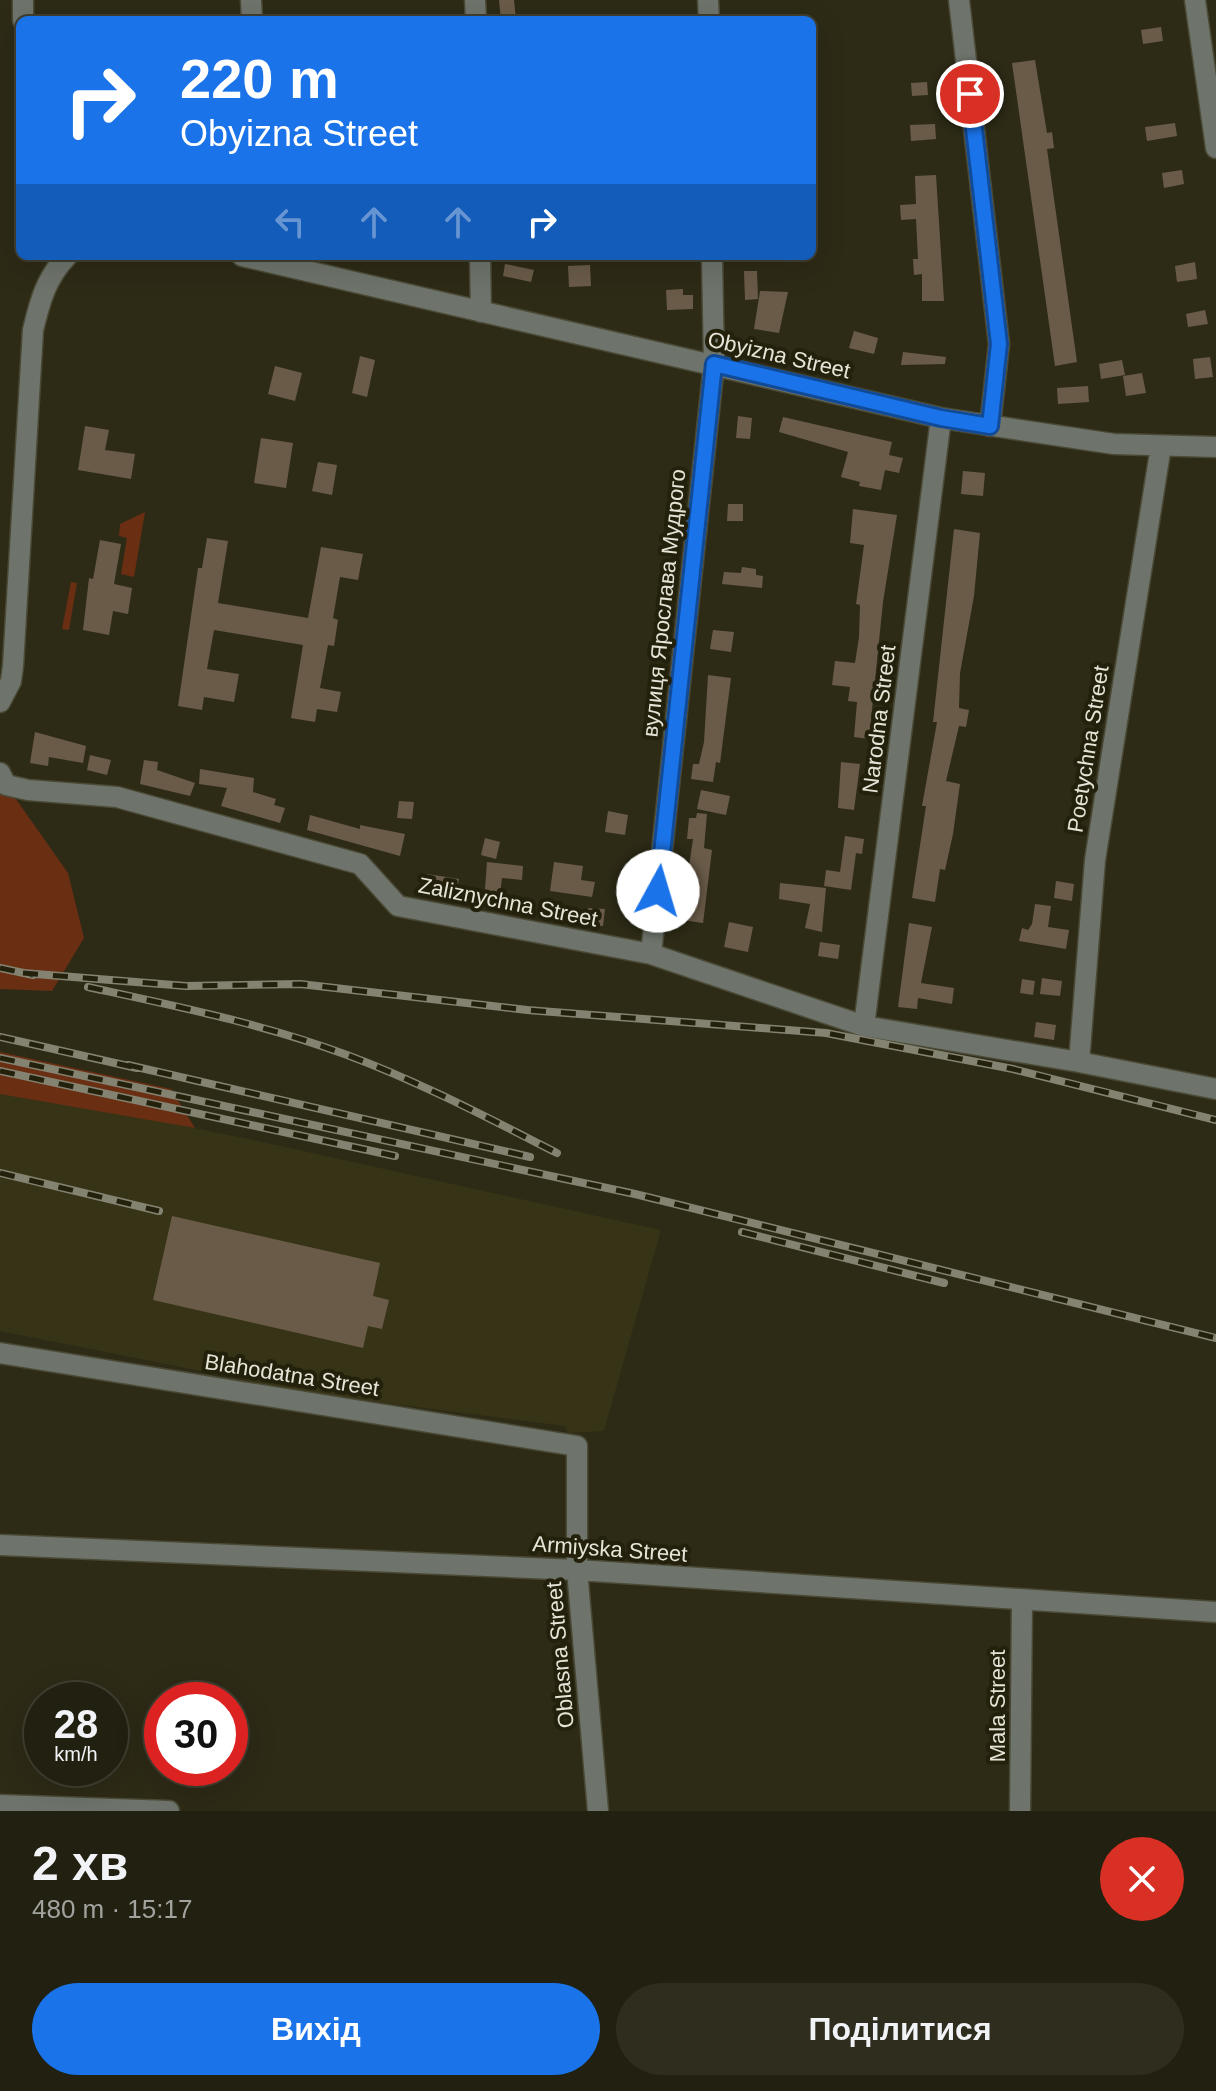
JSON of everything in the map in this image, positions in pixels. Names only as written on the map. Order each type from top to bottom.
[{"type":"street","points":[[959,0],[999,344],[990,426]]},
{"type":"street","points":[[1195,0],[1216,148]]},
{"type":"street","points":[[0,702],[11,681],[13,666],[33,330],[41,294],[53,271],[63,260]]},
{"type":"street","name":"Obyizna Street","points":[[266,260],[941,418],[1114,444],[1216,447]]},
{"type":"street","points":[[480,260],[481,312]]},
{"type":"street","name":"вулиця Ярослава Мудрого","points":[[651,954],[714,364],[712,260]]},
{"type":"street","name":"Narodna Street","points":[[864,1026],[941,418]]},
{"type":"street","name":"Poetychna Street","points":[[1079,1062],[1095,860],[1161,446]]},
{"type":"street","name":"Zaliznychna Street","points":[[0,773],[6,785],[17,788],[117,797],[360,864],[398,906],[651,954],[864,1026],[1079,1062],[1216,1089]]},
{"type":"street","name":"Blahodatna Street","points":[[0,1353],[577,1446]]},
{"type":"street","name":"Oblasna Street","points":[[577,1446],[577,1570],[598,1811]]},
{"type":"street","name":"Armiyska Street","points":[[0,1545],[577,1570],[1216,1612]]},
{"type":"street","name":"Mala Street","points":[[1020,1811],[1022,1601]]},
{"type":"street","points":[[0,1805],[169,1811]]},
{"type":"shaded area","points":[[145,512],[134,577],[121,574],[127,538],[119,536],[120,524]]},
{"type":"shaded area","points":[[71,582],[77,583],[69,630],[62,629]]},
{"type":"shaded area","points":[[0,764],[6,785],[68,873],[84,938],[52,991],[0,989]]},
{"type":"shaded area","points":[[0,1052],[171,1089],[195,1128],[0,1094]]},
{"type":"shaded area","points":[[0,1089],[258,1141],[661,1230],[604,1431],[568,1433],[565,1426],[316,1394],[0,1331]]},
{"type":"building","points":[[499,0],[514,0],[516,16],[501,16]]},
{"type":"building","points":[[1161,27],[1163,41],[1143,44],[1141,30]]},
{"type":"building","points":[[1035,60],[1047,133],[1052,132],[1054,148],[1047,149],[1077,362],[1055,366],[1012,63]]},
{"type":"building","points":[[927,82],[928,95],[912,96],[911,83]]},
{"type":"building","points":[[1175,123],[1177,136],[1147,141],[1145,127]]},
{"type":"building","points":[[935,124],[936,139],[911,141],[910,125]]},
{"type":"building","points":[[1182,170],[1184,184],[1164,188],[1162,173]]},
{"type":"building","points":[[936,175],[944,301],[922,301],[922,274],[914,275],[913,259],[918,259],[916,219],[901,220],[900,205],[916,204],[915,176]]},
{"type":"building","points":[[1195,262],[1197,279],[1177,282],[1175,266]]},
{"type":"building","points":[[505,264],[534,270],[531,282],[503,276]]},
{"type":"building","points":[[590,265],[591,286],[569,287],[568,266]]},
{"type":"building","points":[[744,271],[757,271],[758,299],[745,300]]},
{"type":"building","points":[[683,289],[683,295],[693,295],[693,309],[667,310],[666,290]]},
{"type":"building","points":[[760,291],[788,292],[779,333],[754,329]]},
{"type":"building","points":[[1205,310],[1208,324],[1188,327],[1186,314]]},
{"type":"building","points":[[854,331],[878,338],[874,354],[849,348]]},
{"type":"building","points":[[903,352],[946,357],[945,364],[901,365]]},
{"type":"building","points":[[360,356],[375,360],[367,397],[352,393]]},
{"type":"building","points":[[1210,357],[1213,377],[1195,379],[1193,359]]},
{"type":"building","points":[[1122,360],[1125,375],[1101,379],[1099,364]]},
{"type":"building","points":[[275,366],[302,373],[295,401],[268,394]]},
{"type":"building","points":[[1142,373],[1146,393],[1126,396],[1123,376]]},
{"type":"building","points":[[1088,386],[1089,402],[1058,404],[1057,388]]},
{"type":"building","points":[[738,416],[752,418],[750,439],[736,438]]},
{"type":"building","points":[[783,417],[892,442],[889,455],[903,458],[899,473],[885,470],[881,490],[859,486],[860,482],[841,477],[848,452],[779,432]]},
{"type":"building","points":[[85,426],[109,430],[105,450],[135,454],[131,479],[78,470]]},
{"type":"building","points":[[261,438],[293,443],[286,488],[254,483]]},
{"type":"building","points":[[318,462],[337,465],[332,495],[312,491]]},
{"type":"building","points":[[963,471],[985,473],[983,496],[961,494]]},
{"type":"building","points":[[728,504],[743,504],[743,521],[727,521]]},
{"type":"building","points":[[853,509],[897,515],[883,602],[869,739],[854,737],[857,702],[848,701],[850,687],[832,685],[835,661],[855,663],[859,637],[860,605],[856,604],[864,545],[850,543]]},
{"type":"building","points":[[954,529],[980,533],[974,596],[960,673],[959,708],[969,710],[966,727],[959,726],[946,781],[960,784],[953,834],[945,870],[940,869],[935,902],[912,898],[926,806],[922,806],[937,722],[933,722]]},
{"type":"building","points":[[207,538],[228,541],[218,603],[308,618],[321,547],[363,554],[358,580],[340,577],[333,618],[338,620],[334,646],[328,645],[320,688],[341,692],[337,712],[317,709],[315,722],[291,718],[303,645],[214,630],[207,669],[239,674],[234,702],[204,697],[202,710],[178,706],[198,568],[202,568]]},
{"type":"building","points":[[100,540],[121,544],[114,584],[132,588],[128,614],[113,611],[109,635],[83,630],[89,578],[93,579]]},
{"type":"building","points":[[742,567],[756,569],[756,575],[763,576],[762,588],[722,584],[724,572],[741,573]]},
{"type":"building","points":[[713,630],[734,632],[731,652],[710,649]]},
{"type":"building","points":[[708,675],[731,678],[720,763],[716,762],[713,782],[691,779],[693,764],[699,764],[704,742]]},
{"type":"building","points":[[35,732],[86,746],[83,763],[49,757],[48,766],[30,763]]},
{"type":"building","points":[[90,755],[111,760],[107,775],[87,770]]},
{"type":"building","points":[[144,760],[158,762],[157,770],[195,783],[190,796],[140,784]]},
{"type":"building","points":[[841,762],[860,764],[854,810],[838,808]]},
{"type":"building","points":[[200,769],[254,778],[253,792],[276,799],[274,805],[285,808],[280,823],[221,806],[227,788],[199,784]]},
{"type":"building","points":[[701,790],[730,796],[726,815],[697,809]]},
{"type":"building","points":[[399,801],[414,802],[412,819],[397,818]]},
{"type":"building","points":[[608,811],[628,815],[625,835],[605,832]]},
{"type":"building","points":[[697,813],[707,814],[704,848],[712,850],[703,923],[681,920],[693,839],[687,839],[689,818],[696,818]]},
{"type":"building","points":[[310,815],[360,829],[360,825],[405,834],[400,856],[307,830]]},
{"type":"building","points":[[845,836],[864,839],[862,854],[856,853],[851,890],[824,886],[826,870],[840,872]]},
{"type":"building","points":[[485,838],[500,842],[496,859],[481,855]]},
{"type":"building","points":[[487,862],[523,866],[522,880],[502,878],[499,903],[484,902]]},
{"type":"building","points":[[554,862],[583,866],[581,880],[595,882],[592,897],[550,891]]},
{"type":"building","points":[[427,874],[459,879],[456,897],[424,891]]},
{"type":"building","points":[[1056,881],[1074,884],[1072,901],[1054,898]]},
{"type":"building","points":[[780,883],[826,888],[822,932],[805,928],[810,904],[779,899]]},
{"type":"building","points":[[1035,904],[1051,906],[1048,927],[1069,930],[1066,949],[1019,941],[1022,928],[1028,930],[1032,924]]},
{"type":"building","points":[[588,908],[605,909],[603,926],[586,925]]},
{"type":"building","points":[[729,922],[753,927],[748,952],[724,947]]},
{"type":"building","points":[[909,923],[932,927],[921,983],[954,988],[952,1004],[918,998],[917,1009],[898,1007]]},
{"type":"building","points":[[820,942],[840,945],[838,959],[818,956]]},
{"type":"building","points":[[1042,978],[1062,981],[1060,996],[1040,994]]},
{"type":"building","points":[[1022,979],[1035,981],[1033,995],[1020,993]]},
{"type":"building","points":[[1036,1022],[1056,1025],[1054,1040],[1034,1037]]},
{"type":"building","points":[[172,1216],[380,1263],[373,1296],[389,1300],[382,1329],[368,1326],[363,1348],[153,1300]]},
{"type":"railway","points":[[0,968],[33,975]]},
{"type":"railway","points":[[23,973],[186,986],[300,984],[527,1010],[826,1033],[1013,1069],[1216,1120]]},
{"type":"railway","points":[[88,987],[252,1025],[316,1044],[427,1089],[557,1153]]},
{"type":"railway","points":[[0,1037],[137,1068]]},
{"type":"railway","points":[[0,1058],[635,1194],[1216,1338]]},
{"type":"railway","points":[[128,1065],[530,1157]]},
{"type":"railway","points":[[0,1071],[395,1156]]},
{"type":"railway","points":[[0,1173],[159,1211]]},
{"type":"railway","points":[[742,1232],[944,1283]]},
{"type":"route","points":[[658,891],[714,364],[941,418],[990,426],[999,344],[970,94]]}]
